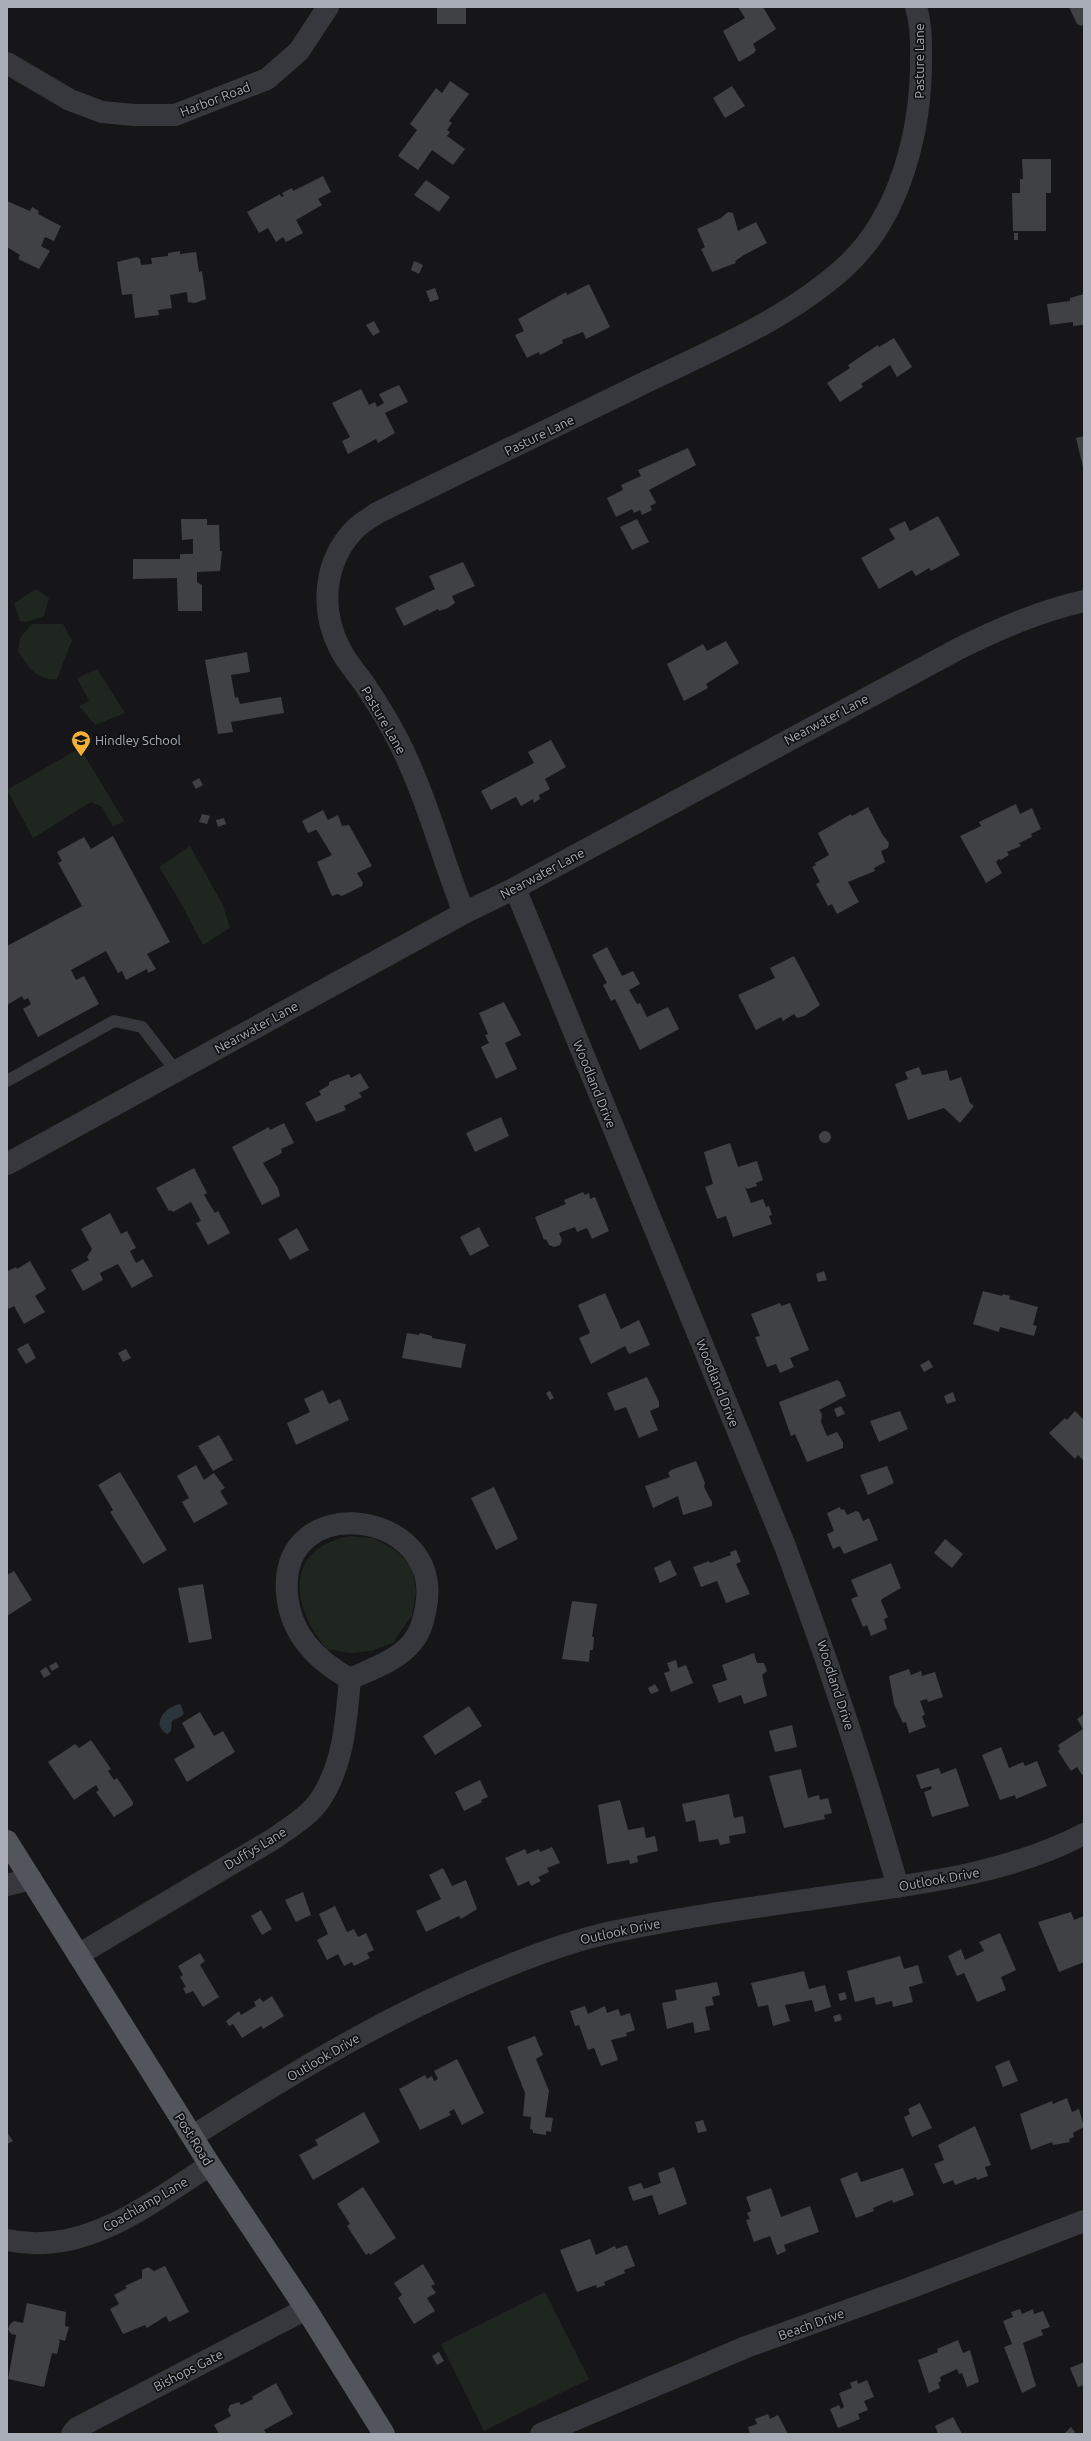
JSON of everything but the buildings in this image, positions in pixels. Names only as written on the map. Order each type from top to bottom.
[{"type":"main road","name":"Post Road","points":[[7,1841],[210,2165],[306,2309],[384,2434]]},
{"type":"street","name":"Harbor Road","points":[[7,63],[70,100],[102,112],[134,115],[175,115],[267,79],[299,51],[328,7]]},
{"type":"street","name":"Pasture Lane","points":[[464,914],[400,744],[375,699],[341,649],[331,625],[327,607],[327,586],[333,562],[342,545],[356,528],[377,513],[765,323],[845,267],[873,234],[897,191],[915,133],[922,85],[920,22],[916,7]]},
{"type":"street","name":"Nearwater Lane","points":[[7,1164],[464,914],[960,648],[1005,626],[1050,608],[1084,601]]},
{"type":"street","name":"Woodland Drive","points":[[515,888],[785,1546],[825,1653],[876,1808],[898,1887]]},
{"type":"street","points":[[349,1523],[381,1527],[404,1541],[422,1564],[429,1594],[422,1629],[408,1648],[387,1661],[350,1679],[330,1668],[295,1630],[287,1602],[286,1576],[291,1557],[305,1539],[329,1526],[349,1523]]},
{"type":"street","name":"Duffys Lane","points":[[78,1955],[275,1838],[301,1820],[320,1801],[339,1764],[346,1723],[350,1679]]},
{"type":"street","name":"Outlook Drive","points":[[193,2136],[280,2081],[398,2015],[457,1985],[575,1941],[680,1918],[898,1887],[984,1871],[1023,1861],[1054,1850],[1084,1834]]},
{"type":"street","points":[[7,1885],[31,1879]]},
{"type":"street","name":"Coachlamp Lane","points":[[7,2240],[32,2244],[54,2244],[82,2237],[130,2215],[210,2165]]},
{"type":"street","name":"Beach Drive","points":[[541,2434],[746,2347],[907,2289],[1084,2222]]},
{"type":"street","name":"Bishops Gate","points":[[72,2434],[77,2428],[306,2309]]},
{"type":"lane","points":[[7,1081],[114,1021],[142,1027],[176,1071]]},
{"type":"shaded area","points":[[36,589],[49,598],[44,616],[26,622],[20,621],[14,603]]},
{"type":"shaded area","points":[[32,624],[63,624],[72,640],[57,679],[44,678],[38,675],[29,667],[18,651],[20,638]]},
{"type":"shaded area","points":[[97,669],[125,713],[95,725],[79,706],[89,701],[77,678]]},
{"type":"shaded area","points":[[80,748],[124,821],[113,827],[102,807],[91,802],[33,838],[7,790]]},
{"type":"shaded area","points":[[190,846],[223,905],[230,928],[203,945],[178,898],[159,867]]},
{"type":"shaded area","points":[[349,1536],[373,1538],[395,1550],[412,1567],[416,1592],[412,1615],[393,1643],[371,1651],[351,1653],[327,1649],[315,1633],[306,1616],[301,1599],[300,1582],[303,1567],[312,1554],[327,1543]]},
{"type":"shaded area","points":[[180,1704],[184,1713],[182,1716],[172,1721],[171,1731],[167,1734],[162,1730],[160,1725],[162,1716],[170,1708]]},
{"type":"shaded area","points":[[545,2292],[589,2379],[484,2431],[441,2344]]},
{"type":"place","name":"Hindley School","points":[[81,757]]}]
